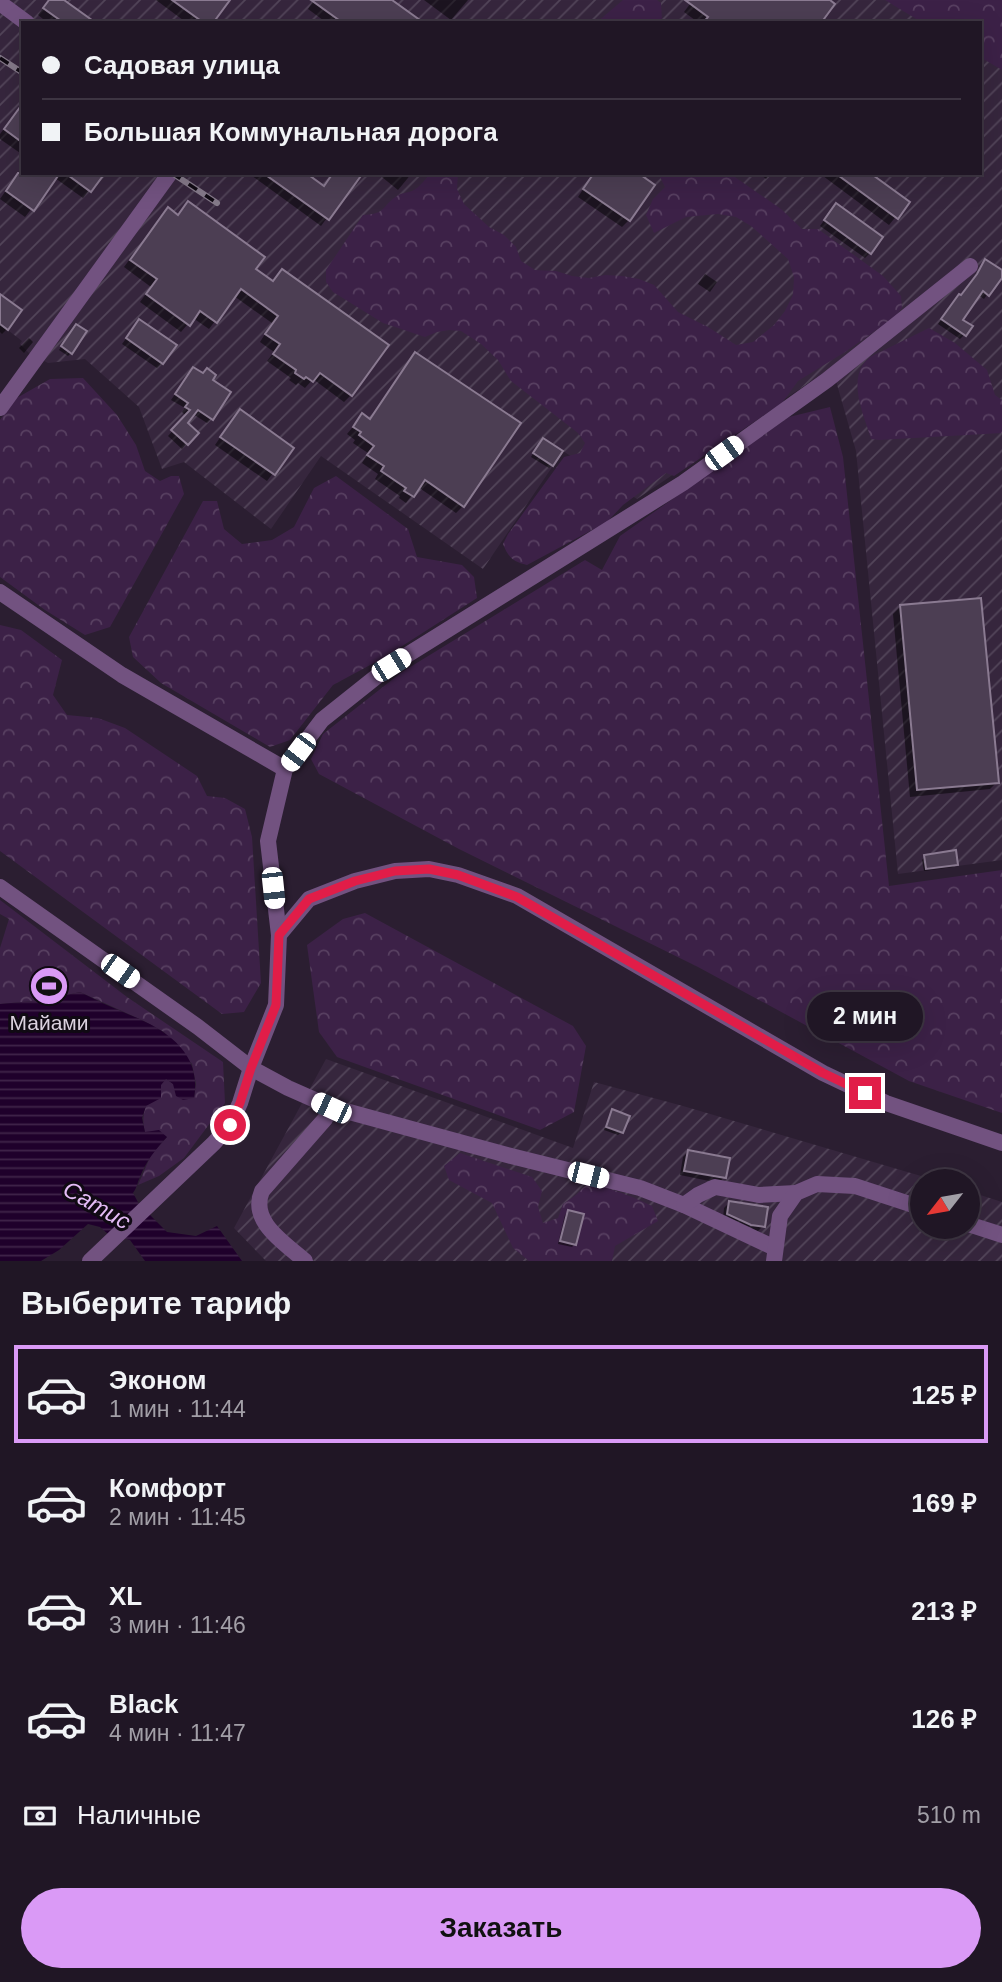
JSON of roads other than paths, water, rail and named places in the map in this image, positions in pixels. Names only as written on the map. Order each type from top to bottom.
[{"type":"street","points":[[0,4],[24,21]]},
{"type":"street","points":[[0,408],[169,175]]},
{"type":"street","points":[[90,1261],[214,1143],[230,1125],[240,1103],[276,1005],[279,935],[268,841],[285,769],[322,720],[391,665],[683,483],[827,380],[970,266]]},
{"type":"street","points":[[0,592],[122,675],[285,769]]},
{"type":"street","points":[[279,935],[309,899],[355,881],[395,871],[429,869],[458,875],[517,897],[823,1073],[886,1103],[1002,1143]]},
{"type":"street","points":[[0,887],[198,1027],[251,1068],[331,1108],[640,1188],[684,1205],[775,1255],[780,1216],[796,1193]]},
{"type":"street","points":[[305,1261],[267,1226],[260,1215],[258,1201],[262,1191],[325,1119],[331,1108]]},
{"type":"street","points":[[684,1205],[715,1187],[759,1195],[796,1193],[817,1184],[855,1186],[910,1204]]},
{"type":"street","points":[[980,1228],[1002,1235]]},
{"type":"water","name":"Сатис","points":[[80,992],[144,1021],[169,1036],[179,1045],[193,1068],[194,1098],[183,1100],[176,1096],[173,1084],[166,1079],[161,1085],[161,1098],[146,1106],[142,1118],[145,1132],[159,1130],[167,1137],[142,1171],[133,1193],[139,1204],[167,1232],[196,1236],[217,1226],[242,1261],[145,1261],[130,1240],[108,1234],[100,1227],[88,1224],[59,1250],[41,1261],[0,1261],[0,1004],[44,1000]]},
{"type":"railway","points":[[0,58],[21,72]]},
{"type":"railway","points":[[175,175],[217,203]]},
{"type":"place","name":"Майами","points":[[49,986]]}]
